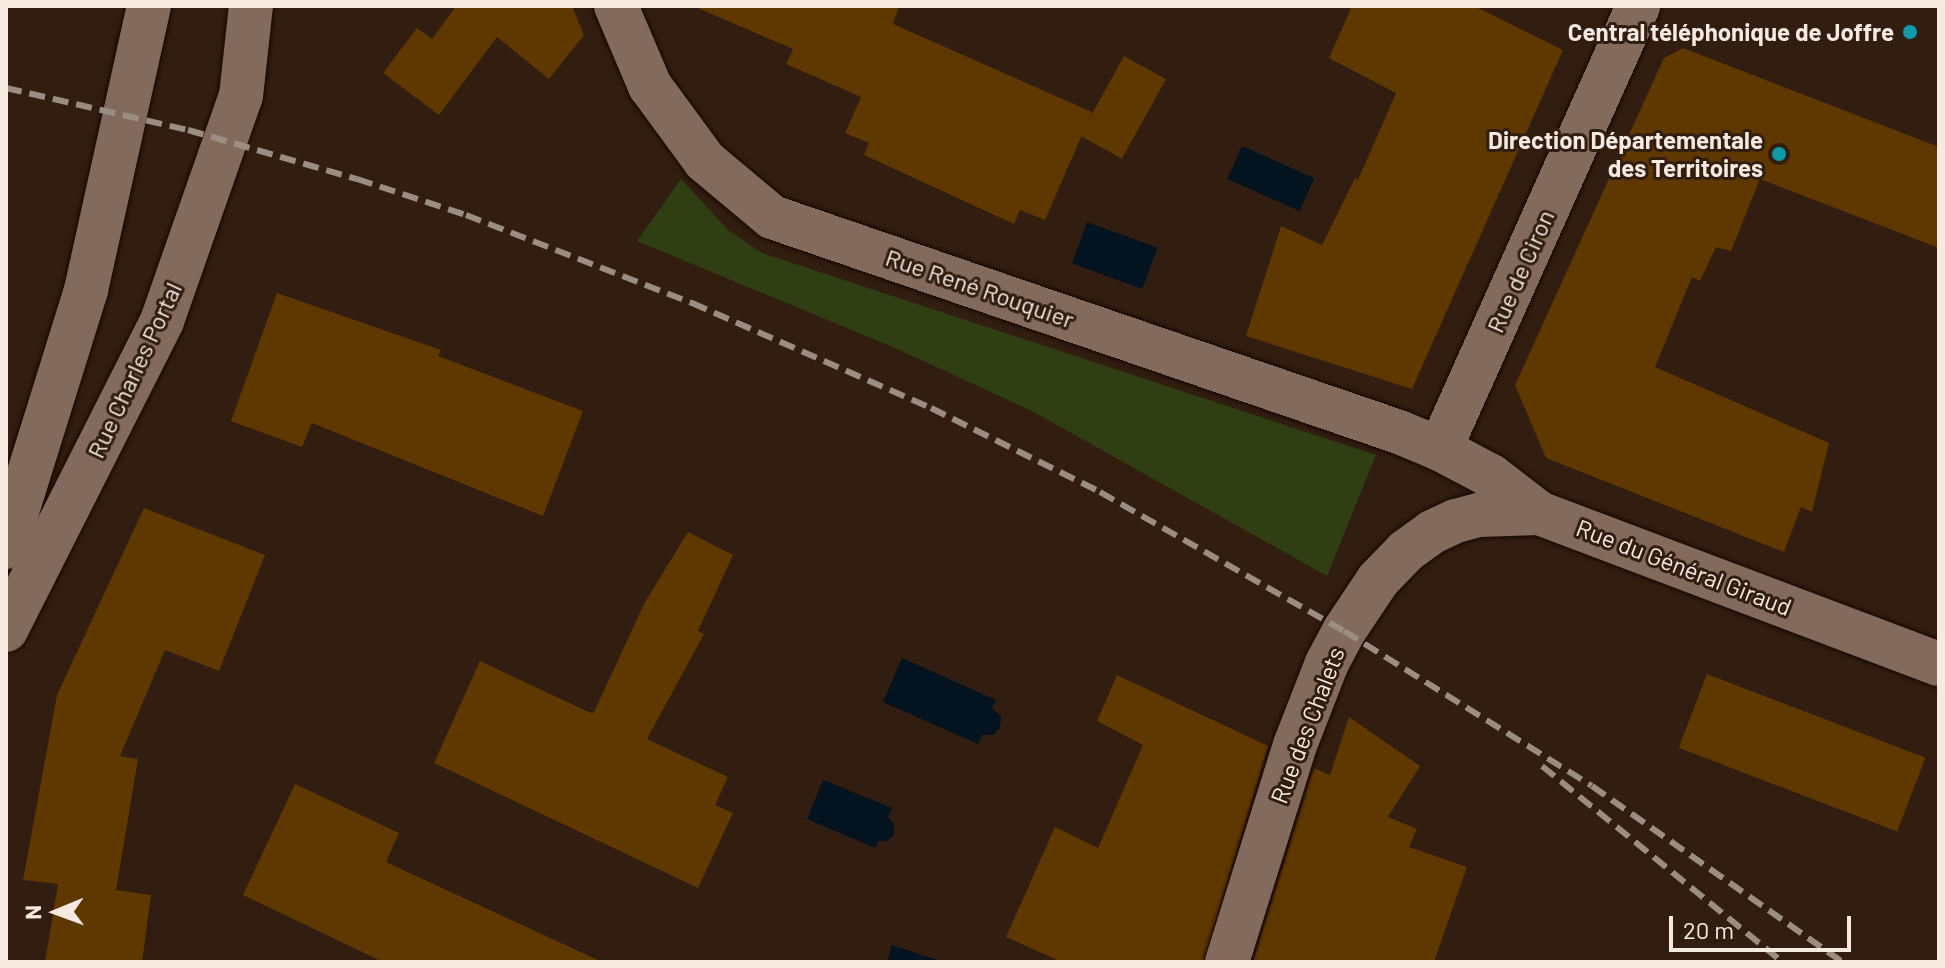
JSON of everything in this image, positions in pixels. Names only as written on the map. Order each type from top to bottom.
[{"type":"street","points":[[6,547],[86,290],[149,6]]},
{"type":"street","name":"Rue Charles Portal","points":[[6,630],[162,321],[241,96],[251,6]]},
{"type":"street","name":"Rue René Rouquier","points":[[616,6],[650,86],[705,161],[772,217],[1440,449]]},
{"type":"street","name":"Rue de Ciron","points":[[1440,449],[1638,6]]},
{"type":"street","name":"Rue du Général Giraud","points":[[1440,449],[1491,476],[1539,513],[1939,664]]},
{"type":"street","name":"Rue des Chalets","points":[[1227,962],[1295,745],[1327,663],[1378,580],[1406,551],[1432,532],[1456,521],[1479,515],[1539,513]]},
{"type":"green space","points":[[681,179],[728,230],[762,253],[1376,455],[1327,576],[1032,411],[895,348],[637,241]]},
{"type":"water","points":[[1242,146],[1314,178],[1300,211],[1227,179]]},
{"type":"water","points":[[1087,222],[1157,248],[1142,289],[1072,263]]},
{"type":"water","points":[[902,658],[996,700],[992,708],[1001,716],[1000,727],[993,735],[982,735],[978,744],[883,702]]},
{"type":"water","points":[[823,780],[892,808],[888,817],[894,824],[894,835],[887,841],[878,841],[875,848],[807,819]]},
{"type":"water","points":[[892,945],[943,962],[887,962]]},
{"type":"building","points":[[456,6],[572,6],[584,35],[549,79],[497,37],[439,115],[383,73],[417,28],[432,39]]},
{"type":"building","points":[[693,6],[899,6],[893,24],[1092,112],[1045,220],[1020,210],[1014,224],[864,155],[869,143],[845,133],[861,97],[786,64],[793,49]]},
{"type":"building","points":[[1352,6],[1474,6],[1563,50],[1412,389],[1246,336],[1281,226],[1322,245],[1355,178],[1358,180],[1396,93],[1329,58]]},
{"type":"building","points":[[1683,48],[1939,147],[1939,248],[1760,179],[1731,251],[1716,247],[1700,281],[1692,277],[1655,367],[1829,443],[1812,512],[1801,507],[1784,552],[1546,458],[1515,385],[1664,58]]},
{"type":"building","points":[[1124,56],[1166,79],[1122,159],[1080,136]]},
{"type":"building","points":[[277,293],[441,350],[438,356],[583,411],[543,516],[312,423],[302,447],[231,421]]},
{"type":"building","points":[[144,508],[265,555],[219,671],[165,650],[120,756],[138,759],[116,890],[151,895],[142,962],[45,962],[58,884],[23,880],[57,695]]},
{"type":"building","points":[[688,532],[733,555],[698,631],[704,634],[647,739],[728,777],[715,805],[733,813],[698,888],[434,763],[480,661],[593,714],[645,602]]},
{"type":"building","points":[[1707,674],[1925,758],[1897,832],[1679,748]]},
{"type":"building","points":[[1117,675],[1268,746],[1203,962],[1062,962],[1006,937],[1055,827],[1098,848],[1143,745],[1097,721]]},
{"type":"building","points":[[1349,717],[1420,766],[1388,817],[1417,829],[1409,847],[1467,867],[1434,962],[1253,962],[1314,768],[1330,775]]},
{"type":"building","points":[[295,784],[399,833],[386,862],[602,962],[383,962],[243,895]]},
{"type":"railway","points":[[6,88],[188,130],[357,179],[466,215],[692,303],[931,408],[1100,492],[1344,631],[1592,786],[1842,962]]},
{"type":"railway","points":[[1542,766],[1782,962]]},
{"type":"place","name":"Central téléphonique de Joffre","points":[[1910,32]]},
{"type":"place","name":"Direction Départementale des Territoires","points":[[1779,154]]}]
